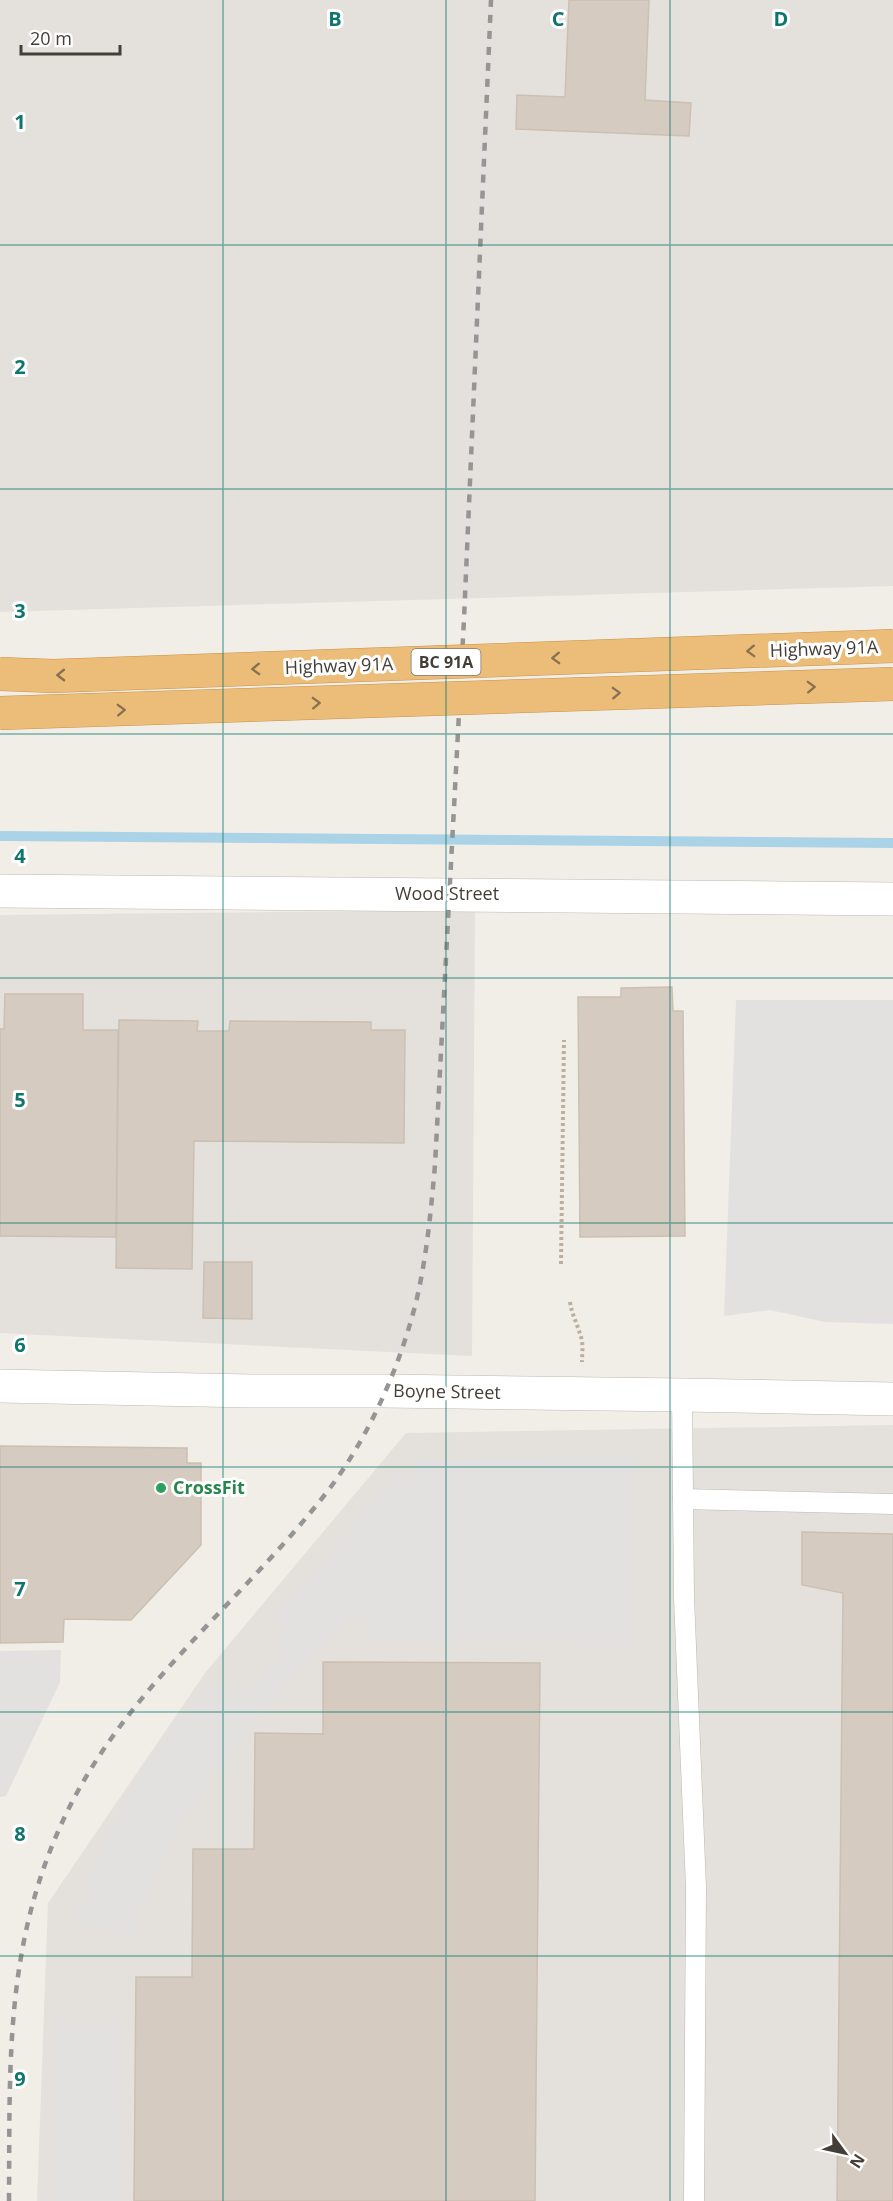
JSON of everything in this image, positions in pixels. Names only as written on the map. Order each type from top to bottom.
[{"type":"highway","name":"Highway 91A","points":[[0,674],[53,676],[893,646]]},
{"type":"highway","name":"Highway 91A","points":[[0,713],[893,684]]},
{"type":"street","name":"Wood Street","points":[[0,891],[893,899]]},
{"type":"street","name":"Boyne Street","points":[[0,1386],[893,1399]]},
{"type":"lane","points":[[682,1395],[684,1598],[696,1887],[694,2201]]},
{"type":"lane","points":[[683,1499],[893,1504]]},
{"type":"path","points":[[561,1264],[564,1040]]},
{"type":"path","points":[[570,1302],[572,1316],[583,1343],[582,1362]]},
{"type":"shaded area","points":[[0,0],[893,0],[893,586],[0,612]]},
{"type":"shaded area","points":[[475,910],[472,1356],[0,1333],[0,915]]},
{"type":"shaded area","points":[[736,1000],[893,1000],[893,1324],[825,1322],[770,1310],[724,1316]]},
{"type":"shaded area","points":[[893,1425],[893,2201],[37,2201],[48,1903],[205,1673],[406,1433]]},
{"type":"shaded area","points":[[637,1455],[637,1647],[366,1642],[366,1616],[354,1621],[321,1650],[253,1724],[215,1774],[174,1833],[147,1894],[132,1937],[73,1923],[94,1867],[121,1807],[150,1758],[181,1715],[214,1679],[231,1694],[274,1665],[284,1631],[270,1617],[328,1555],[366,1509],[394,1469],[417,1479],[419,1460]]},
{"type":"shaded area","points":[[61,1650],[60,1682],[6,1796],[0,1797],[0,1651]]},
{"type":"shaded area","points":[[59,2018],[125,2022],[122,2201],[54,2201]]},
{"type":"building","points":[[569,0],[649,0],[645,100],[691,103],[689,136],[516,129],[517,95],[565,97]]},
{"type":"building","points":[[672,987],[673,1011],[683,1011],[685,1236],[580,1237],[578,997],[621,997],[621,988]]},
{"type":"building","points":[[5,994],[83,994],[83,1030],[118,1030],[116,1237],[0,1236],[0,1029],[4,1029]]},
{"type":"building","points":[[119,1020],[198,1021],[197,1031],[229,1031],[230,1021],[371,1022],[371,1030],[405,1030],[404,1143],[194,1141],[192,1269],[116,1268]]},
{"type":"building","points":[[204,1262],[252,1262],[252,1319],[203,1318]]},
{"type":"building","points":[[0,1446],[187,1448],[187,1463],[201,1463],[201,1545],[131,1620],[64,1619],[63,1642],[0,1643]]},
{"type":"building","points":[[802,1532],[893,1534],[893,2201],[837,2201],[843,1593],[802,1585]]},
{"type":"building","points":[[323,1662],[540,1663],[535,2201],[134,2201],[136,1977],[192,1977],[193,1849],[254,1849],[255,1733],[323,1734]]},
{"type":"waterway","points":[[0,836],[893,843]]},
{"type":"railway","points":[[9,2201],[11,2049],[22,1953],[32,1905],[48,1857],[69,1808],[95,1763],[157,1680],[263,1567],[345,1467],[383,1397],[402,1348],[417,1298],[426,1248],[435,1165],[464,619],[491,0]]},
{"type":"place","name":"CrossFit","points":[[161,1488]]}]
